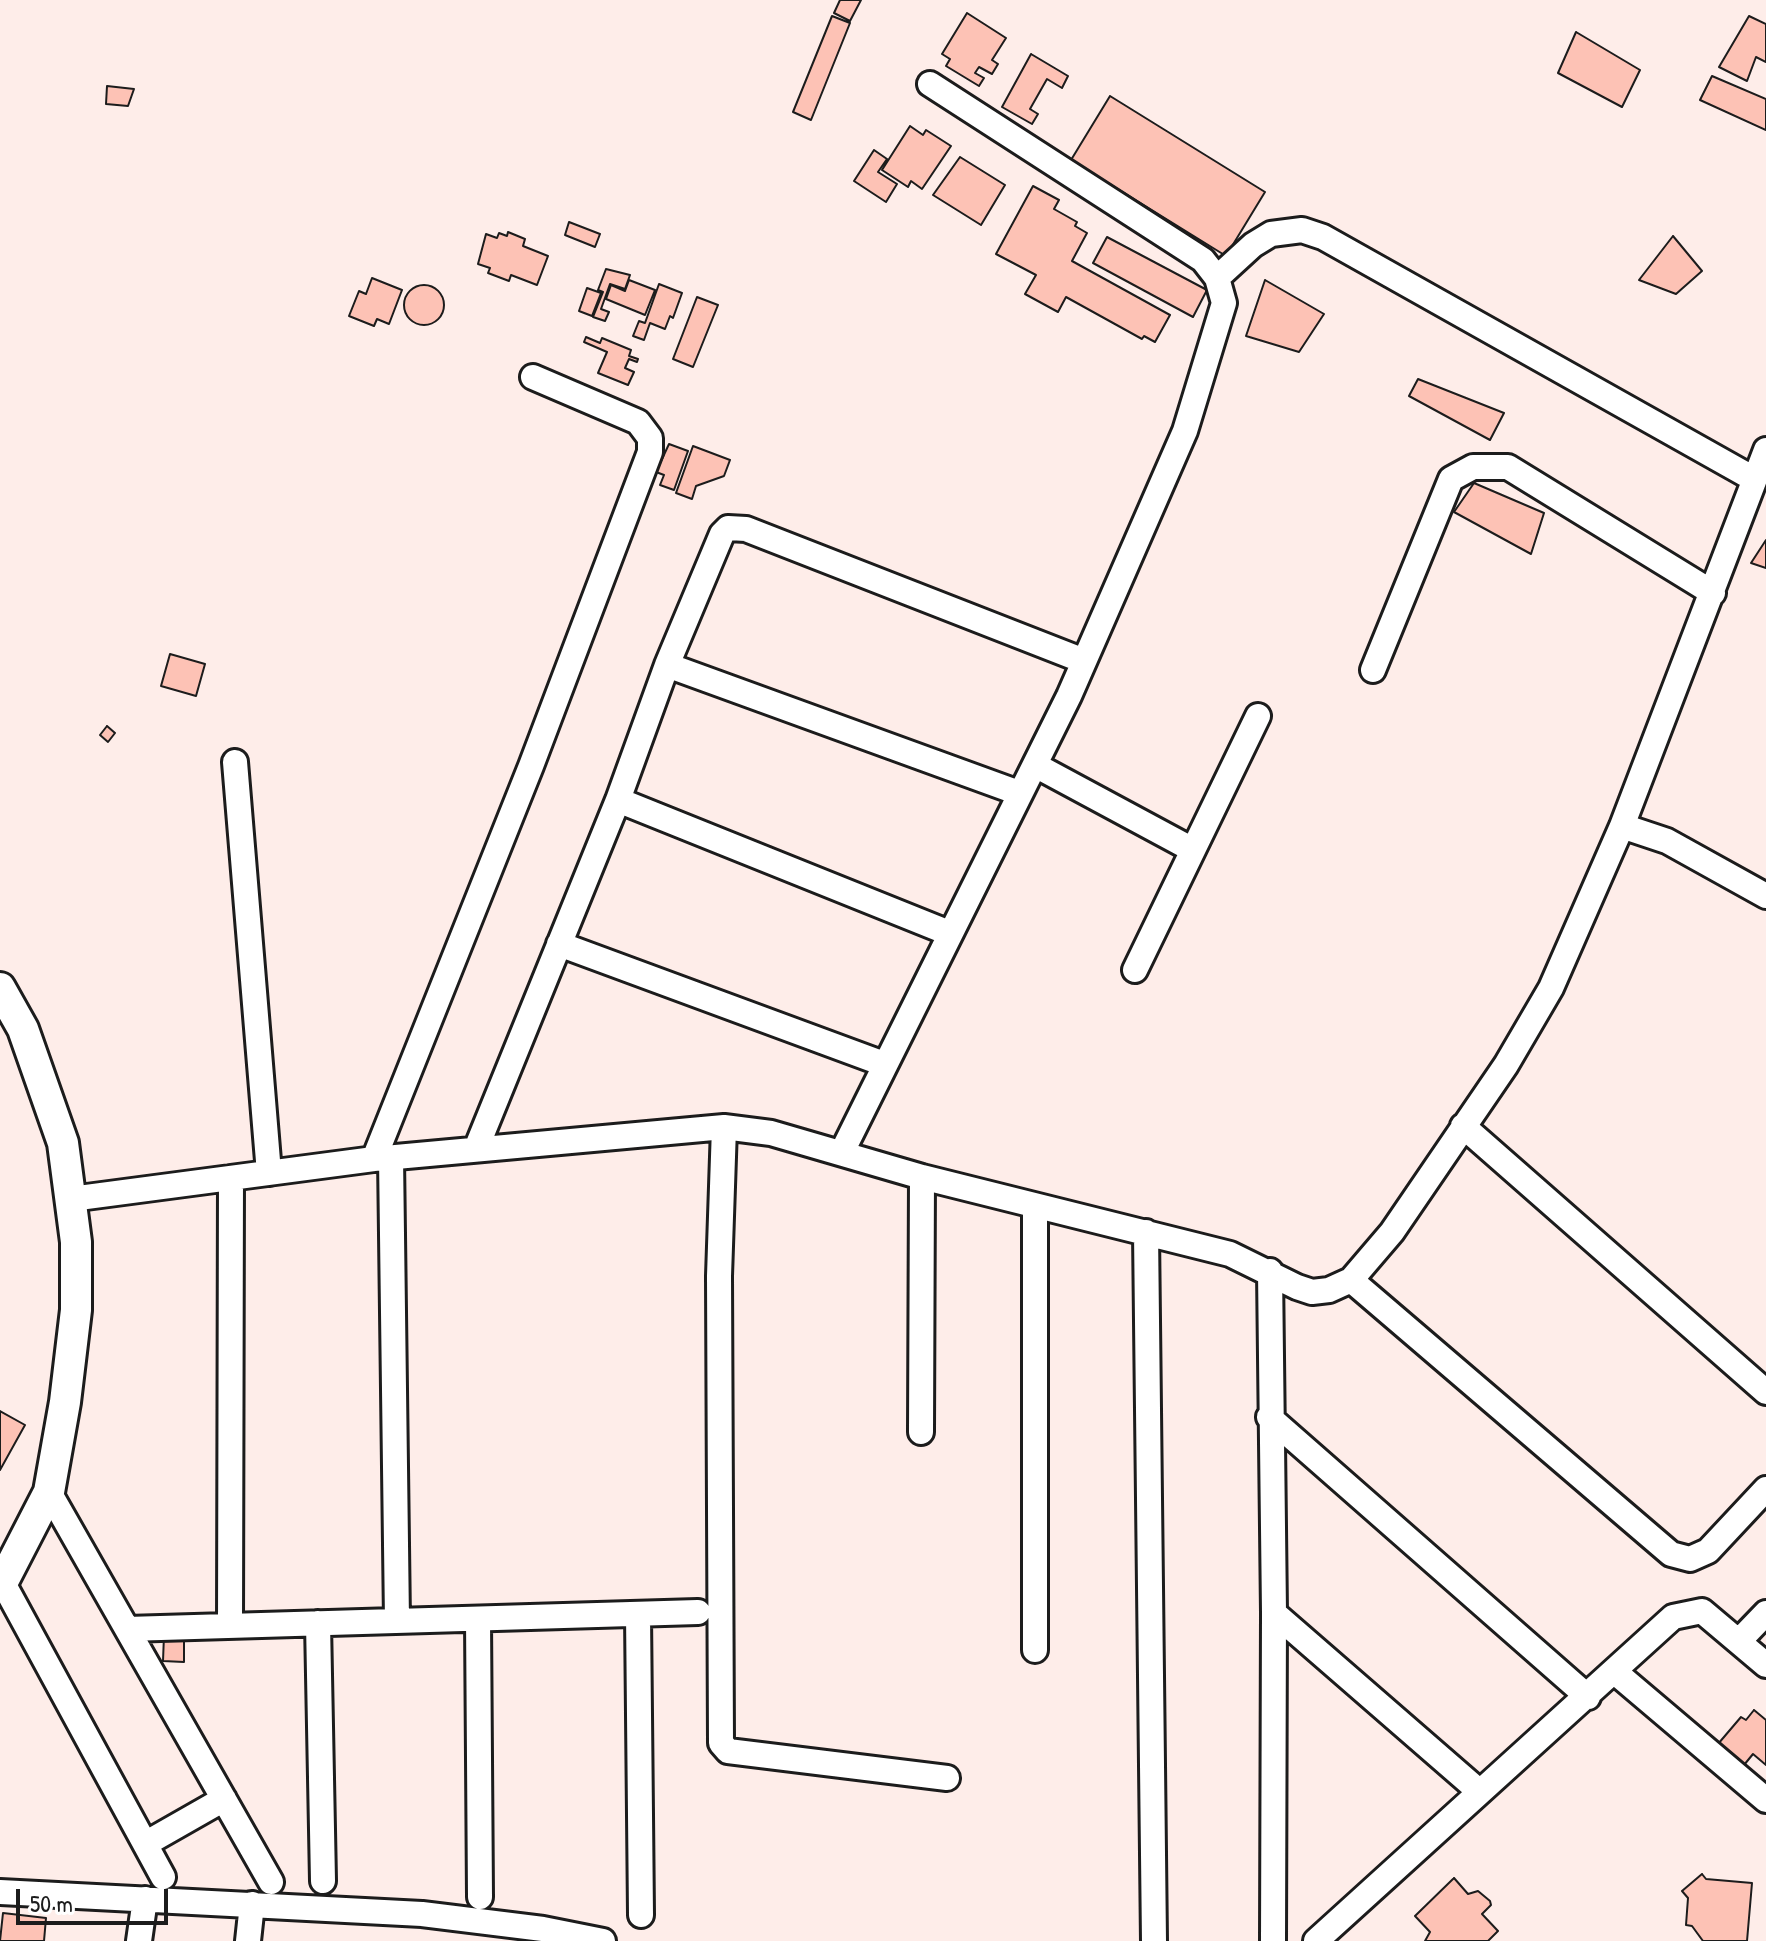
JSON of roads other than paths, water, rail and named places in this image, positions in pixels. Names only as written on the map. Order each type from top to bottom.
[{"type":"street","points":[[842,1152],[1084,661],[1185,431],[1220,326],[1224,303],[1217,278],[1203,260],[930,84]]},
{"type":"street","points":[[1217,278],[1253,245],[1271,234],[1302,230],[1323,237],[1754,479]]},
{"type":"street","points":[[397,1621],[383,1158],[650,452],[650,438],[638,422],[533,377]]},
{"type":"street","points":[[71,1199],[383,1158],[724,1127],[771,1133],[922,1177],[1230,1254],[1312,1292],[1329,1290],[1351,1280],[1392,1232],[1506,1065],[1551,988],[1622,826],[1766,450]]},
{"type":"street","points":[[1373,670],[1451,479],[1473,467],[1508,467],[1713,593]]},
{"type":"street","points":[[476,1149],[618,800],[667,665],[722,534],[737,526],[1084,661]]},
{"type":"street","points":[[667,665],[1019,793]]},
{"type":"street","points":[[1135,970],[1258,716]]},
{"type":"street","points":[[235,762],[269,1173]]},
{"type":"street","points":[[1035,765],[1193,850]]},
{"type":"street","points":[[618,800],[949,933]]},
{"type":"street","points":[[1622,826],[1667,841],[1766,896]]},
{"type":"street","points":[[559,944],[884,1064]]},
{"type":"street","points":[[0,988],[23,1029],[63,1143],[71,1199],[76,1310],[65,1402],[49,1492],[1,1585],[163,1877]]},
{"type":"street","points":[[1463,1126],[1766,1392]]},
{"type":"street","points":[[724,1127],[719,1276],[721,1743],[728,1751],[947,1778]]},
{"type":"street","points":[[921,1432],[922,1177]]},
{"type":"street","points":[[230,1626],[231,1178]]},
{"type":"street","points":[[1035,1206],[1035,1650]]},
{"type":"street","points":[[1146,1232],[1154,1941]]},
{"type":"street","points":[[1270,1271],[1269,1417],[1274,1613],[1273,1941]]},
{"type":"street","points":[[1351,1280],[1671,1554],[1690,1559],[1708,1551],[1766,1489]]},
{"type":"street","points":[[1269,1417],[1588,1697]]},
{"type":"street","points":[[49,1492],[271,1882]]},
{"type":"street","points":[[1316,1941],[1673,1617],[1685,1612],[1702,1611],[1766,1665]]},
{"type":"street","points":[[127,1629],[698,1612]]},
{"type":"street","points":[[1274,1613],[1480,1792]]},
{"type":"street","points":[[1739,1641],[1766,1613]]},
{"type":"street","points":[[638,1614],[641,1915]]},
{"type":"street","points":[[478,1619],[480,1897]]},
{"type":"street","points":[[318,1623],[323,1881]]},
{"type":"street","points":[[1615,1672],[1766,1800]]},
{"type":"street","points":[[145,1844],[224,1799]]},
{"type":"street","points":[[0,1892],[422,1914],[543,1929],[603,1941]]},
{"type":"street","points":[[139,1941],[145,1899]]},
{"type":"street","points":[[248,1941],[252,1904]]}]
